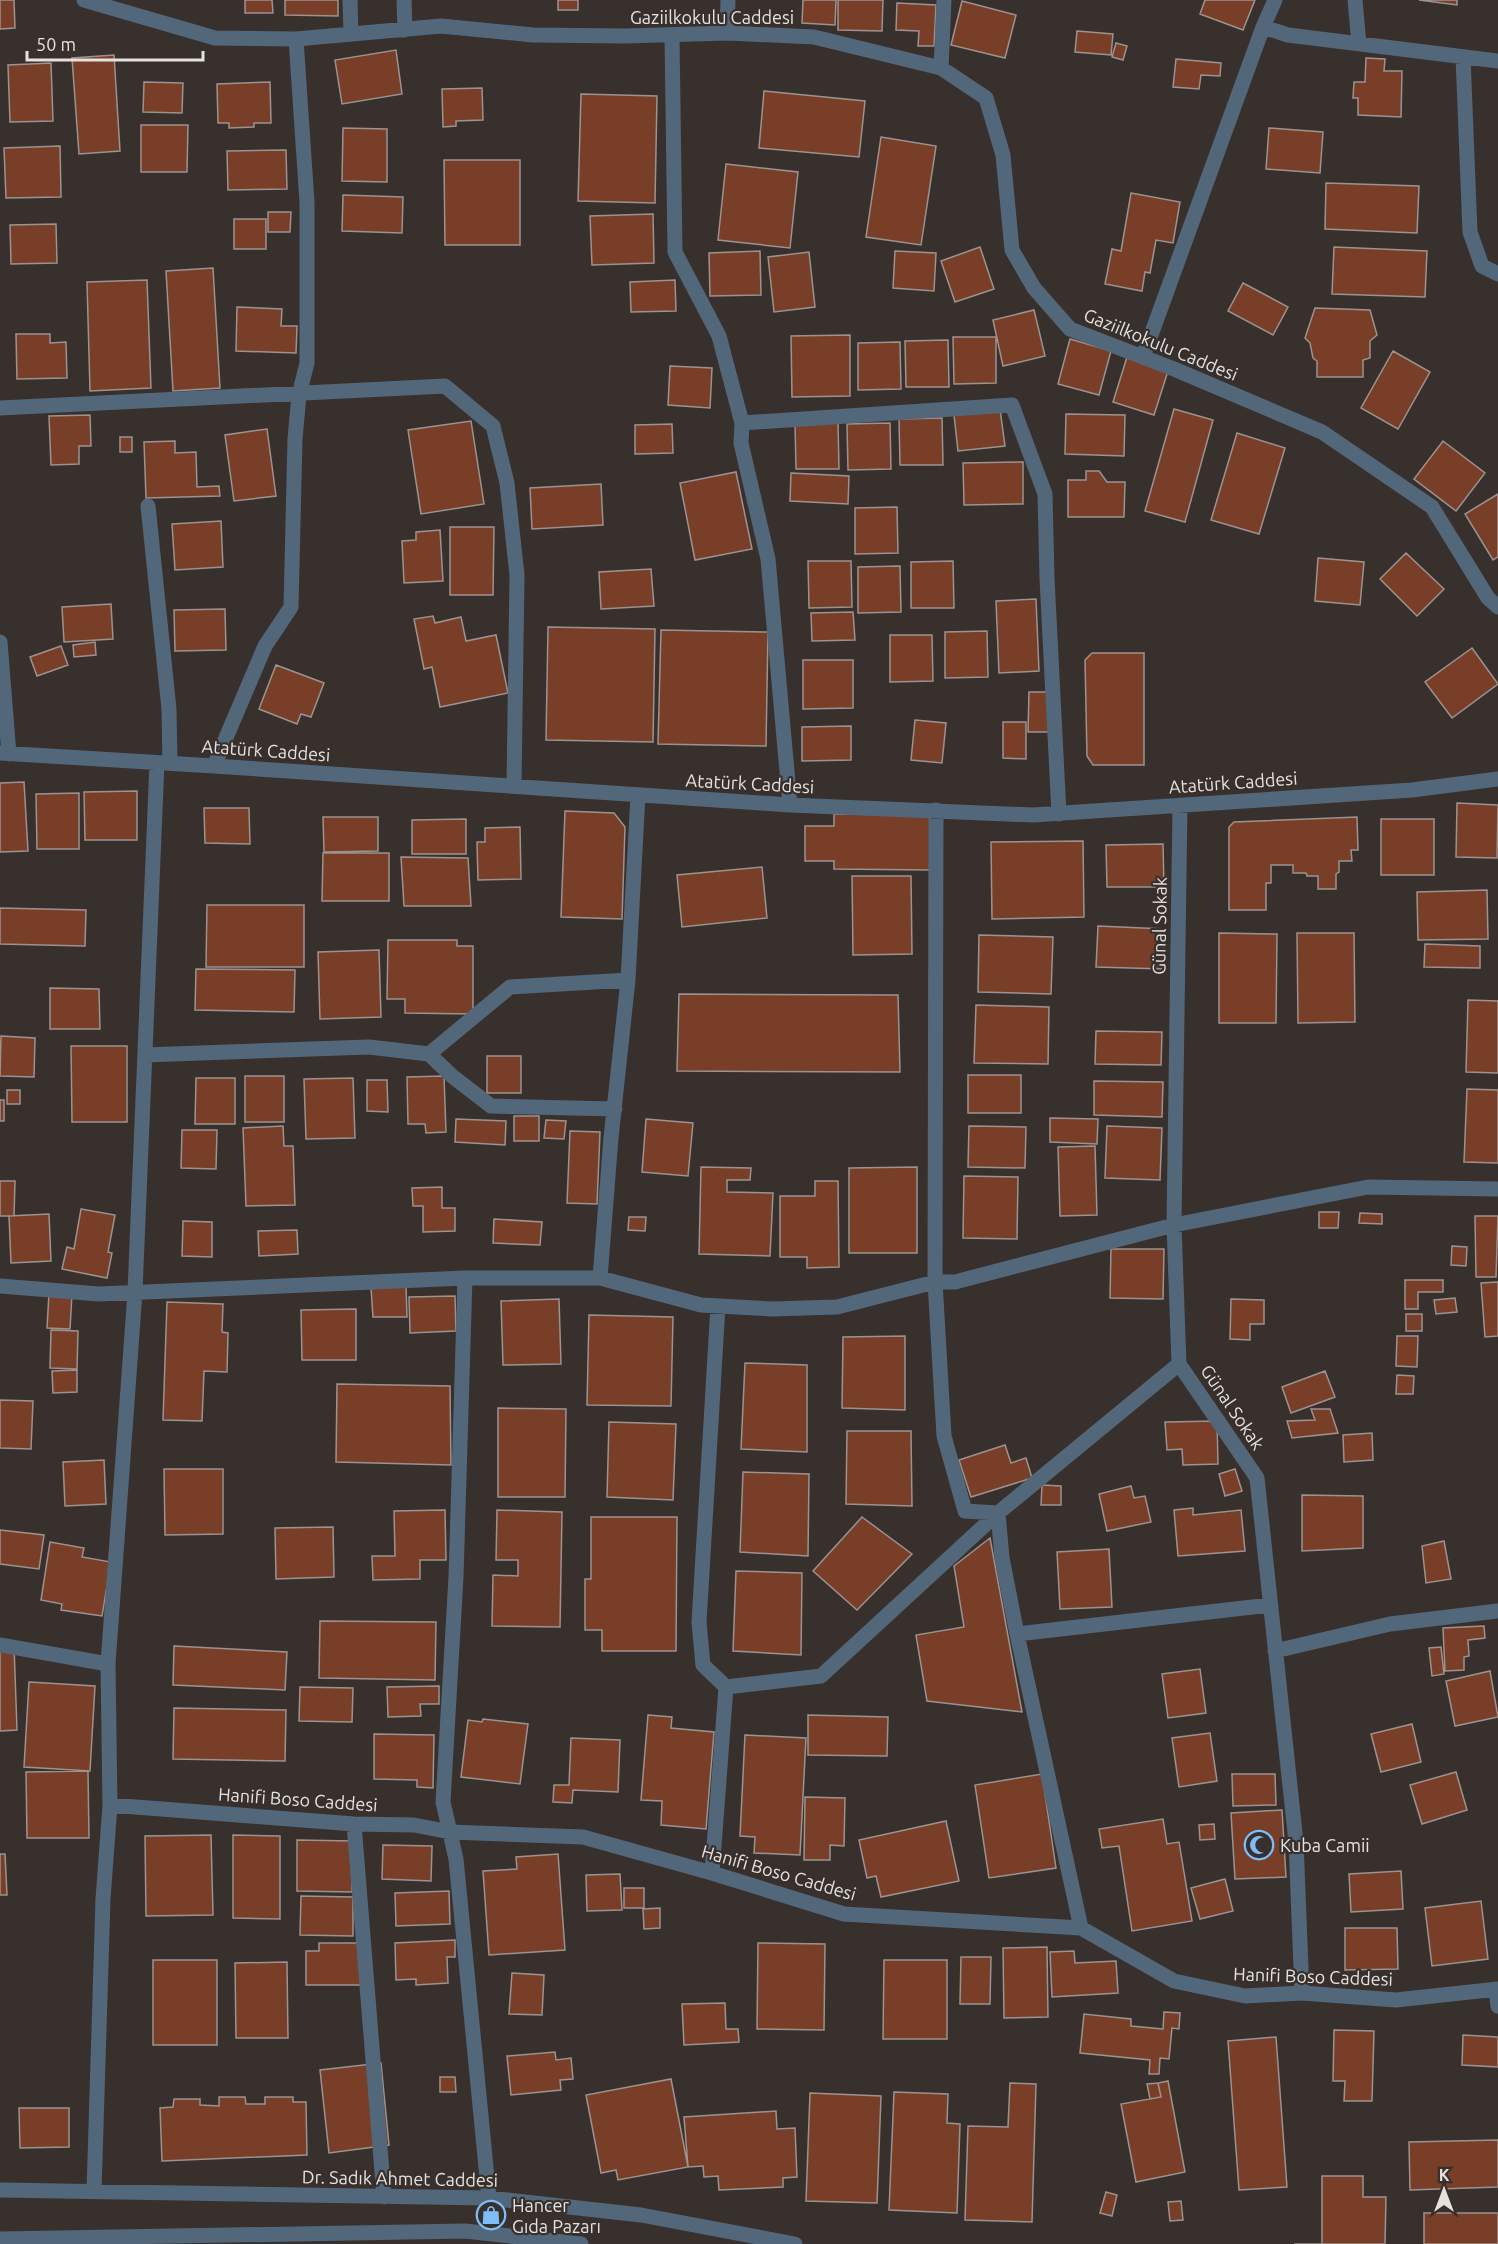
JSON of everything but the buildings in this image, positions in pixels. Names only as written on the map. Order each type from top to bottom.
[{"type":"street","name":"Gaziilkokulu Caddesi","points":[[84,0],[215,38],[296,39],[441,26],[533,35],[727,33],[814,38],[941,68],[986,98],[1003,155],[1011,250],[1034,288],[1070,329],[1322,432],[1432,507],[1488,598],[1498,607]]},
{"type":"street","points":[[350,0],[351,34]]},
{"type":"street","points":[[404,0],[405,30]]},
{"type":"street","points":[[727,33],[728,0]]},
{"type":"street","points":[[941,68],[944,0]]},
{"type":"street","points":[[1143,357],[1263,27],[1275,0]]},
{"type":"street","points":[[1354,0],[1359,44]]},
{"type":"street","points":[[1263,27],[1288,36],[1498,61]]},
{"type":"street","points":[[672,35],[675,252],[719,336],[742,423],[741,443],[768,559],[790,805]]},
{"type":"street","points":[[214,765],[265,646],[291,607],[295,439],[298,395],[307,363],[307,202],[296,39]]},
{"type":"street","points":[[1463,57],[1470,232],[1482,266],[1498,274]]},
{"type":"street","points":[[0,408],[444,386],[494,426],[507,483],[517,575],[514,786]]},
{"type":"street","points":[[742,423],[1012,405],[1045,494],[1059,814]]},
{"type":"street","points":[[94,2192],[103,1899],[110,1805],[108,1664],[135,1292],[145,1055],[169,709],[148,506]]},
{"type":"street","points":[[0,642],[4,754]]},
{"type":"street","name":"Atatürk Caddesi","points":[[4,754],[214,765],[790,805],[1033,815],[1412,790],[1498,779]]},
{"type":"street","points":[[600,1278],[611,1138],[628,980],[638,795]]},
{"type":"street","name":"Günal Sokak","points":[[1180,805],[1174,1225],[1179,1364],[1257,1478],[1296,1842],[1302,1993]]},
{"type":"street","points":[[936,810],[935,1282],[944,1436],[965,1511],[998,1514]]},
{"type":"street","points":[[429,1054],[510,987],[628,980]]},
{"type":"street","points":[[145,1055],[369,1047],[429,1054],[491,1107],[615,1109]]},
{"type":"street","points":[[0,1286],[99,1294],[465,1278],[600,1278],[701,1305],[773,1309],[837,1307],[935,1282],[955,1282],[1174,1225],[1368,1187],[1498,1189]]},
{"type":"street","points":[[465,1278],[456,1577],[443,1802],[456,1859],[489,2198]]},
{"type":"street","points":[[718,1306],[699,1622],[703,1665],[726,1687]]},
{"type":"street","points":[[726,1687],[821,1676],[998,1514],[1179,1364]]},
{"type":"street","points":[[998,1514],[1002,1558],[1017,1634],[1081,1928]]},
{"type":"street","points":[[1017,1634],[1270,1605]]},
{"type":"street","points":[[1275,1651],[1390,1624],[1498,1611]]},
{"type":"street","points":[[0,1646],[108,1664]]},
{"type":"street","points":[[712,1873],[726,1687]]},
{"type":"street","name":"Hanifi Boso Caddesi","points":[[110,1805],[354,1824],[414,1825],[450,1832],[583,1836],[844,1914],[1081,1928],[1174,1982],[1245,1996],[1302,1993],[1396,2000],[1497,1989]]},
{"type":"street","points":[[354,1824],[384,2197]]},
{"type":"street","points":[[1497,1989],[1498,2006]]},
{"type":"street","name":"Dr. Sadık Ahmet Caddesi","points":[[0,2190],[489,2198],[641,2215],[795,2244]]},
{"type":"street","points":[[0,2239],[465,2231],[581,2244]]},
{"type":"place","name":"Kuba Camii","points":[[1259,1845]]},
{"type":"place","name":"Hancer Gıda Pazarı","points":[[491,2215]]}]
